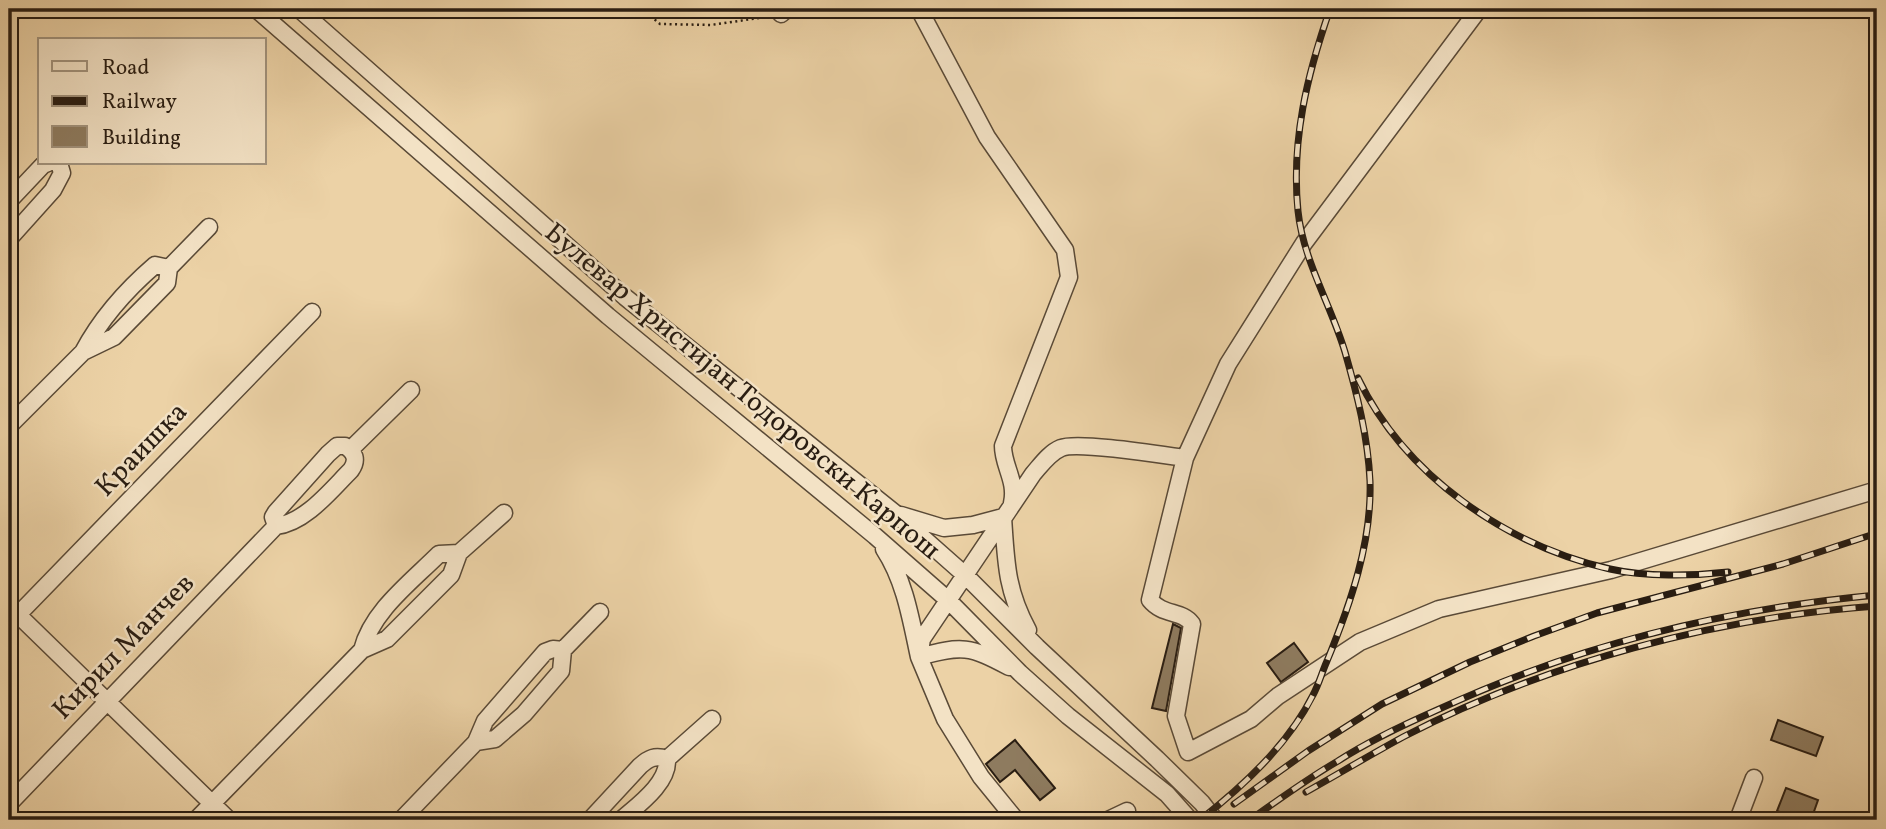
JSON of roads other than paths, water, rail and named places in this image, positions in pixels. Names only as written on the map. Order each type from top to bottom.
[{"type":"street","points":[[9,16],[16,9]]},
{"type":"street","name":"Булевар Христијан Тодоровски Карпош","points":[[256,9],[608,316],[875,536],[948,600],[1020,673],[1068,716],[1167,794],[1190,820]]},
{"type":"street","name":"Булевар Христијан Тодоровски Карпош","points":[[299,9],[625,297],[896,514],[965,575],[1202,803],[1215,820]]},
{"type":"street","points":[[919,9],[987,137],[1065,250],[1069,264],[1069,277],[1003,446],[1014,483],[1007,511],[1007,578],[1016,610],[1037,647]]},
{"type":"street","points":[[1479,9],[1290,264],[1228,365],[1185,458],[1150,600],[1157,608],[1187,617],[1192,624],[1176,716],[1188,752],[1251,719],[1278,696],[1360,642],[1439,610],[1611,570],[1877,490]]},
{"type":"street","points":[[9,201],[46,164]]},
{"type":"street","points":[[9,239],[53,190],[62,173],[59,164]]},
{"type":"street","points":[[83,352],[114,337],[167,283],[169,268],[209,227]]},
{"type":"street","points":[[9,426],[83,352],[95,329],[135,283],[155,265],[169,268]]},
{"type":"street","name":"Краишка","points":[[12,615],[312,312]]},
{"type":"street","points":[[351,449],[411,390]]},
{"type":"street","name":"Кирил Манчев","points":[[9,804],[276,526],[293,522],[351,470],[356,458],[351,449],[337,446],[328,454],[276,512],[273,517],[276,526]]},
{"type":"street","points":[[919,657],[922,639],[1033,474],[1053,453],[1064,446],[1093,447],[1185,458]]},
{"type":"street","points":[[896,514],[944,528],[973,525],[1007,511]]},
{"type":"street","points":[[196,820],[362,650],[387,639],[415,612],[451,575],[459,553],[504,513]]},
{"type":"street","points":[[875,536],[893,563],[905,597],[919,657],[957,741],[981,777],[1016,820]]},
{"type":"street","points":[[362,650],[366,632],[383,610],[439,554],[459,553]]},
{"type":"street","points":[[476,742],[495,739],[524,714],[561,671],[563,650],[600,612]]},
{"type":"street","points":[[12,615],[108,702],[229,820]]},
{"type":"street","points":[[919,657],[945,650],[973,649],[1020,673]]},
{"type":"street","points":[[401,820],[476,742],[485,721],[545,652],[563,650]]},
{"type":"street","points":[[667,759],[712,719]]},
{"type":"street","points":[[590,820],[640,766],[658,756],[667,759]]},
{"type":"street","points":[[621,820],[659,782],[668,769],[667,759]]},
{"type":"street","points":[[1738,820],[1754,778]]},
{"type":"street","points":[[1108,820],[1127,811]]},
{"type":"railway","points":[[1200,820],[1263,764],[1303,713],[1317,687],[1344,618],[1358,573],[1367,527],[1370,481],[1361,416],[1345,352],[1305,247],[1296,185],[1303,108],[1314,59],[1330,9]]},
{"type":"railway","points":[[1358,378],[1378,413],[1403,446],[1431,475],[1497,524],[1533,543],[1610,569],[1669,575],[1728,572]]},
{"type":"railway","points":[[1234,804],[1308,751],[1382,704],[1470,662],[1597,613],[1783,564],[1877,533]]},
{"type":"railway","points":[[1250,820],[1315,775],[1374,740],[1490,687],[1543,667],[1652,633],[1707,620],[1820,601],[1877,595]]},
{"type":"railway","points":[[1306,792],[1403,737],[1458,711],[1574,666],[1694,633],[1756,621],[1877,606]]}]
